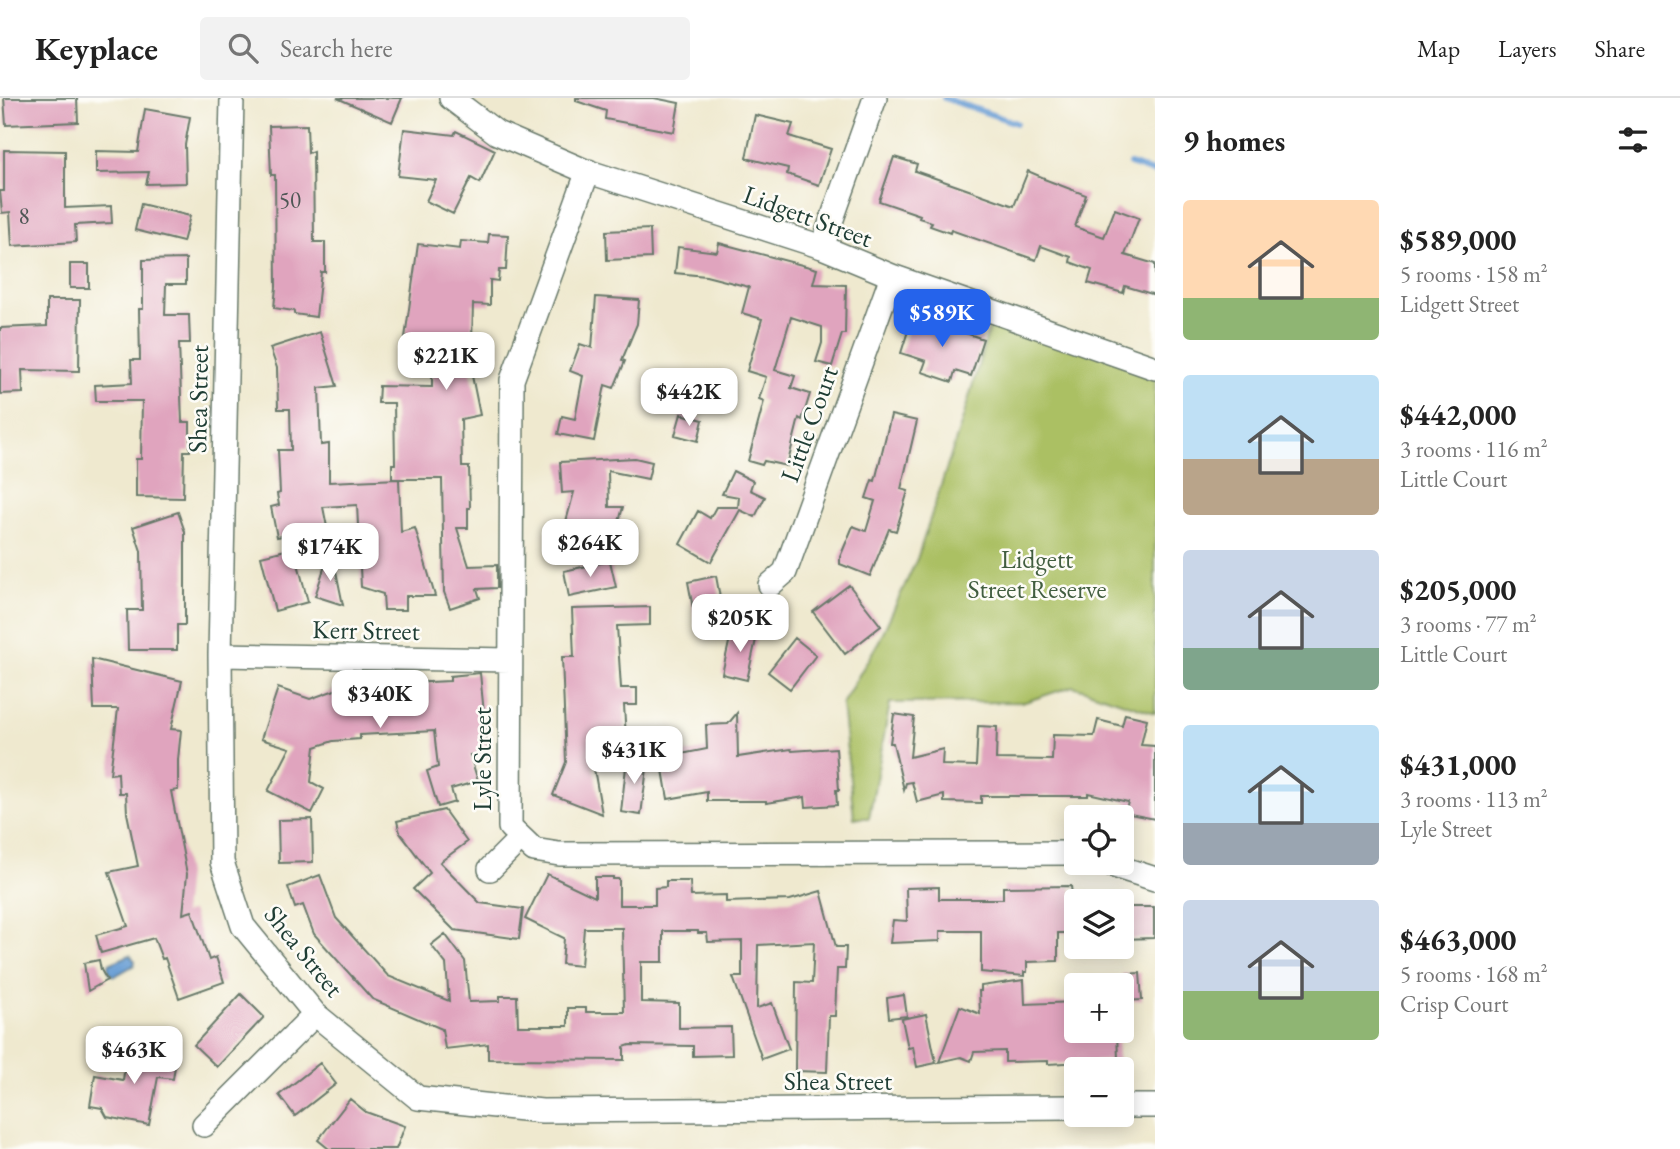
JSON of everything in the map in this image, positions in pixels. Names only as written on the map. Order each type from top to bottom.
[{"type":"street","name":"Shea Street","points":[[232,98],[220,655],[222,862],[243,926],[316,1014],[418,1098],[542,1111],[1064,1107]]},
{"type":"street","name":"Lidgett Street","points":[[452,98],[497,133],[588,171],[822,247],[892,276],[1155,368]]},
{"type":"street","points":[[822,247],[875,98]]},
{"type":"street","name":"Lyle Street","points":[[588,171],[512,380],[510,827],[534,850],[559,854],[1064,853]]},
{"type":"street","name":"Little Court","points":[[770,585],[785,572],[892,276]]},
{"type":"street","name":"Kerr Street","points":[[220,655],[510,660]]},
{"type":"street","points":[[491,869],[521,838]]},
{"type":"street","points":[[1134,872],[1155,879]]},
{"type":"street","points":[[204,1125],[316,1014]]},
{"type":"street","points":[[1134,1106],[1155,1106]]},
{"type":"green space","name":"Lidgett Street Reserve","points":[[994,312],[1155,368],[1155,713],[1073,686],[1025,702],[890,703],[869,818],[854,818],[842,704],[879,641],[917,559]]},
{"type":"water","points":[[130,955],[135,961],[134,965],[115,976],[111,975],[109,964]]},
{"type":"building","points":[[4,98],[77,98],[78,122],[6,125]]},
{"type":"building","points":[[337,98],[402,98],[392,122]]},
{"type":"building","points":[[576,98],[654,98],[679,103],[674,132],[605,119],[606,111],[576,101]]},
{"type":"building","points":[[145,109],[190,117],[185,145],[186,183],[146,184],[149,172],[96,173],[96,151],[138,152]]},
{"type":"building","points":[[755,115],[793,124],[789,136],[831,149],[819,185],[787,174],[788,168],[746,158]]},
{"type":"building","points":[[307,125],[308,153],[313,151],[314,242],[325,242],[325,272],[321,272],[316,317],[274,308],[275,175],[271,175],[269,126]]},
{"type":"building","points":[[404,129],[454,135],[456,131],[495,150],[480,183],[471,178],[453,214],[426,201],[436,180],[398,176]]},
{"type":"building","points":[[4,150],[65,151],[65,208],[111,206],[112,223],[75,225],[76,242],[12,246],[10,212],[2,213],[0,191],[4,191]]},
{"type":"building","points":[[894,157],[917,164],[915,171],[1014,206],[1028,171],[1086,195],[1075,227],[1104,237],[1115,209],[1139,218],[1125,255],[1155,264],[1155,295],[1125,286],[1123,293],[1088,283],[1092,270],[1070,262],[1071,257],[1041,246],[1036,260],[951,230],[950,233],[930,226],[932,222],[919,218],[920,215],[879,201]]},
{"type":"building","points":[[141,204],[190,216],[183,242],[135,230]]},
{"type":"building","points":[[650,229],[651,258],[607,260],[606,231]]},
{"type":"building","points":[[489,234],[508,235],[506,270],[499,270],[498,281],[490,280],[490,305],[473,304],[472,341],[476,341],[477,366],[470,366],[480,415],[461,419],[462,467],[469,467],[470,508],[468,528],[457,528],[469,566],[497,565],[497,588],[477,589],[480,598],[450,608],[444,592],[442,479],[392,479],[392,464],[395,464],[394,403],[378,403],[379,386],[432,387],[432,353],[403,352],[418,244],[460,249],[461,241],[488,243]]},
{"type":"building","points":[[719,243],[817,269],[813,284],[846,285],[845,334],[842,334],[832,366],[816,362],[822,343],[822,327],[791,317],[775,370],[795,376],[791,388],[810,394],[802,420],[799,418],[787,466],[764,461],[762,465],[748,461],[764,401],[759,399],[766,377],[747,371],[762,319],[742,313],[749,287],[706,276],[675,273],[678,247],[717,252]]},
{"type":"building","points":[[186,259],[186,284],[166,284],[165,315],[189,315],[190,343],[179,343],[182,422],[190,422],[190,451],[184,451],[183,498],[136,497],[136,459],[141,459],[142,401],[96,401],[95,385],[132,383],[131,360],[140,360],[139,309],[143,309],[143,260]]},
{"type":"building","points":[[70,264],[89,264],[89,288],[70,288]]},
{"type":"building","points":[[596,297],[639,300],[637,324],[622,360],[625,361],[614,388],[605,385],[594,441],[558,434],[562,416],[575,419],[583,376],[570,371],[580,344],[592,348]]},
{"type":"building","points":[[47,300],[80,300],[79,371],[22,370],[23,393],[0,394],[0,328],[47,326]]},
{"type":"building","points":[[913,315],[983,339],[971,376],[955,371],[952,382],[922,372],[926,361],[901,353]]},
{"type":"building","points":[[320,332],[337,386],[319,388],[321,445],[329,444],[329,482],[399,479],[401,532],[415,528],[435,596],[406,596],[406,610],[384,610],[383,594],[361,587],[357,505],[323,507],[327,527],[277,537],[271,507],[279,505],[278,450],[291,450],[290,409],[278,409],[277,368],[270,348]]},
{"type":"building","points":[[681,414],[703,420],[698,441],[675,435]]},
{"type":"building","points":[[891,415],[917,421],[901,489],[908,491],[896,531],[889,529],[870,576],[840,564],[840,557],[853,526],[866,531],[875,501],[866,498],[872,480],[875,481]]},
{"type":"building","points":[[635,458],[652,462],[648,479],[608,471],[609,507],[623,507],[610,554],[561,540],[574,492],[562,493],[560,462]]},
{"type":"building","points":[[733,471],[753,481],[750,490],[765,497],[755,517],[740,510],[711,562],[680,544],[698,511],[710,518],[716,507],[738,507],[739,497],[722,494]]},
{"type":"building","points":[[178,512],[185,532],[185,625],[177,625],[177,650],[128,650],[127,610],[142,610],[141,551],[133,527]]},
{"type":"building","points":[[331,547],[343,605],[315,596]]},
{"type":"building","points":[[294,548],[308,602],[275,611],[261,556]]},
{"type":"building","points":[[610,561],[616,587],[569,597],[564,571]]},
{"type":"building","points":[[716,576],[724,619],[696,624],[688,582]]},
{"type":"building","points":[[849,585],[881,626],[845,654],[813,612]]},
{"type":"building","points":[[650,607],[650,625],[617,626],[621,688],[637,688],[637,705],[624,705],[627,755],[592,757],[602,814],[553,795],[566,762],[562,657],[574,657],[572,609]]},
{"type":"building","points":[[732,629],[757,635],[747,680],[722,674]]},
{"type":"building","points":[[795,638],[816,655],[790,689],[768,672]]},
{"type":"building","points":[[92,659],[182,681],[171,729],[181,730],[178,790],[171,791],[187,874],[183,914],[192,911],[209,960],[216,957],[224,982],[179,998],[165,958],[162,959],[154,938],[101,953],[96,935],[128,926],[109,872],[138,866],[127,813],[126,793],[119,793],[118,773],[110,774],[118,709],[94,709]]},
{"type":"building","points":[[480,673],[488,754],[470,755],[478,781],[451,789],[455,802],[438,807],[427,771],[438,767],[434,731],[360,735],[360,739],[333,741],[315,747],[311,782],[324,789],[312,813],[268,791],[290,748],[261,739],[278,688],[310,699],[346,686],[450,681],[450,676]]},
{"type":"building","points":[[737,713],[738,757],[791,749],[836,748],[839,790],[836,790],[837,805],[806,807],[805,797],[766,803],[707,801],[707,792],[668,799],[661,758],[707,749],[706,725],[728,724]]},
{"type":"building","points":[[894,714],[914,717],[910,757],[943,749],[942,765],[976,766],[978,726],[997,727],[996,759],[1052,760],[1053,735],[1094,736],[1098,720],[1122,726],[1125,714],[1147,719],[1141,745],[1155,746],[1155,819],[1134,815],[1134,805],[1127,805],[1128,802],[1088,793],[1088,796],[981,796],[981,803],[944,802],[944,795],[917,802],[912,782],[906,783],[904,790],[893,743],[890,743]]},
{"type":"building","points":[[627,758],[648,760],[641,815],[621,812]]},
{"type":"building","points":[[444,810],[467,842],[440,862],[480,903],[523,909],[519,939],[454,930],[413,889],[430,873],[400,833],[397,821]]},
{"type":"building","points":[[312,819],[313,862],[279,863],[278,820]]},
{"type":"building","points":[[547,874],[595,897],[595,877],[619,879],[619,905],[655,905],[655,888],[666,887],[666,881],[690,881],[691,896],[726,895],[726,902],[790,900],[821,891],[836,947],[846,947],[845,969],[837,969],[835,1016],[829,1016],[827,1072],[795,1071],[796,982],[812,983],[814,942],[758,945],[757,1008],[772,1003],[789,1049],[762,1059],[733,977],[742,977],[742,941],[708,942],[707,933],[663,931],[663,962],[641,962],[641,1002],[679,1003],[679,1028],[731,1027],[732,1055],[693,1056],[693,1046],[630,1045],[624,1047],[624,1060],[488,1059],[488,1044],[445,1049],[442,1029],[372,999],[314,934],[303,905],[295,908],[288,887],[320,875],[336,918],[388,976],[449,1001],[446,964],[431,945],[445,934],[465,961],[469,1002],[500,1001],[500,996],[517,996],[518,1026],[568,1026],[568,1008],[586,1008],[586,1012],[624,1012],[622,928],[584,928],[581,966],[562,964],[564,938],[525,919]]},
{"type":"building","points":[[1071,886],[1071,889],[1064,889],[1064,933],[1058,933],[1058,961],[1027,962],[1024,976],[981,972],[981,931],[940,931],[940,941],[890,943],[893,920],[907,921],[906,888],[939,887],[939,899],[1003,899],[1003,887]]},
{"type":"building","points":[[1134,907],[1154,907],[1154,938],[1134,939]]},
{"type":"building","points":[[99,960],[107,980],[88,991],[84,963]]},
{"type":"building","points":[[1134,973],[1140,973],[1142,1000],[1134,1000]]},
{"type":"building","points":[[1024,980],[1025,1004],[1064,1002],[1064,1043],[1117,1043],[1118,1057],[1064,1057],[1064,1063],[1048,1064],[1048,1061],[1005,1062],[1005,1051],[974,1052],[971,1061],[961,1057],[939,1062],[960,1006],[980,1014],[981,986]]},
{"type":"building","points":[[241,994],[264,1017],[217,1067],[194,1045]]},
{"type":"building","points":[[904,995],[907,1016],[889,1018],[887,998]]},
{"type":"building","points":[[926,1014],[936,1063],[917,1067],[913,1047],[908,1048],[902,1019]]},
{"type":"building","points":[[128,1046],[177,1054],[173,1079],[158,1077],[149,1125],[107,1117],[102,1108],[90,1106],[95,1075],[123,1080]]},
{"type":"building","points":[[320,1063],[336,1084],[295,1116],[279,1095]]},
{"type":"building","points":[[350,1099],[366,1112],[405,1126],[396,1149],[329,1149],[318,1140]]},
{"type":"waterway","points":[[944,98],[1016,123]]},
{"type":"waterway","points":[[1130,164],[1155,173]]}]
